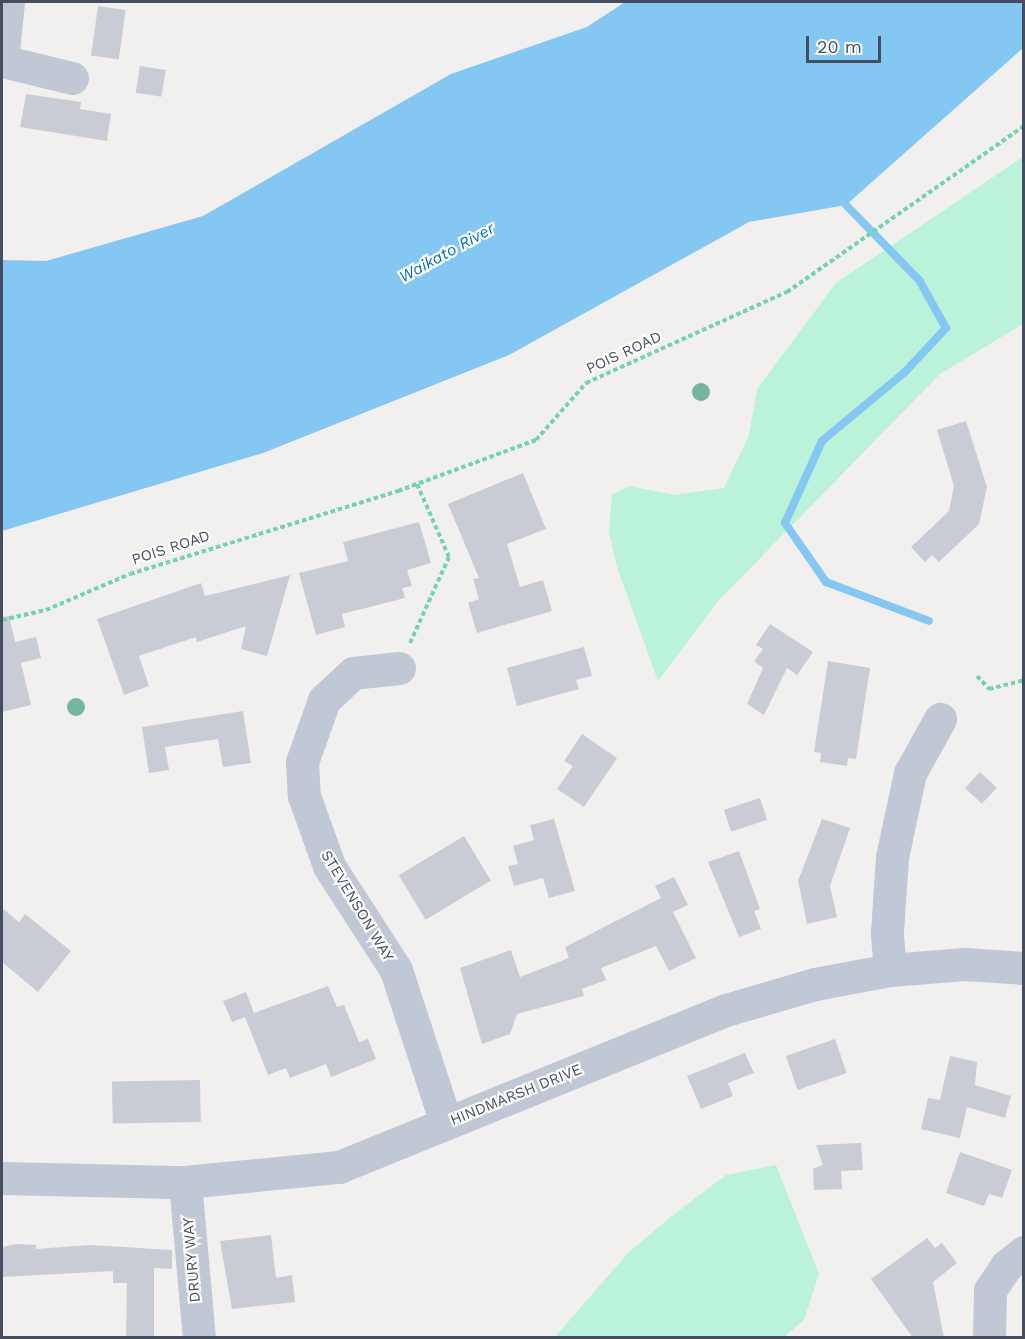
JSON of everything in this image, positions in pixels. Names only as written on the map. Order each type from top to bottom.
[{"type":"street","points":[[8,2],[2,61],[72,78]]},
{"type":"street","name":"STEVENSON WAY","points":[[399,668],[353,673],[324,700],[302,762],[304,796],[329,866],[396,970],[446,1123]]},
{"type":"street","points":[[890,970],[887,932],[892,857],[910,773],[940,718]]},
{"type":"street","name":"HINDMARSH DRIVE","points":[[2,1178],[185,1182],[339,1167],[726,1010],[815,984],[890,970],[965,964],[1023,968]]},
{"type":"street","name":"DRURY WAY","points":[[185,1182],[199,1338]]},
{"type":"street","points":[[989,1338],[990,1290],[1023,1252]]},
{"type":"path","name":"POIS ROAD","points":[[2,620],[46,610],[130,574],[417,484],[536,440],[586,383],[787,292],[1023,126]]},
{"type":"path","points":[[399,668],[449,557],[417,484]]},
{"type":"path","points":[[977,676],[989,689],[1023,680]]},
{"type":"green space","points":[[1023,157],[1023,324],[940,374],[719,600],[658,681],[617,567],[609,532],[612,495],[629,486],[675,495],[724,488],[749,435],[757,389],[836,283]]},
{"type":"green space","points":[[776,1165],[819,1274],[804,1320],[784,1337],[555,1337],[628,1253],[672,1216],[726,1175]]},
{"type":"water","name":"Waikato River","points":[[625,2],[1023,2],[1023,48],[846,205],[749,222],[509,355],[263,453],[2,531],[2,260],[46,261],[203,216],[451,74],[587,27]]},
{"type":"building","points":[[98,6],[126,10],[119,59],[91,56]]},
{"type":"building","points":[[140,66],[166,70],[161,97],[136,93]]},
{"type":"building","points":[[26,94],[81,102],[80,109],[111,114],[107,141],[20,127]]},
{"type":"building","points":[[966,421],[987,487],[979,524],[939,562],[932,555],[925,562],[911,547],[949,511],[954,486],[937,430]]},
{"type":"building","points":[[523,473],[546,529],[507,544],[520,587],[543,580],[552,611],[477,633],[468,603],[479,599],[473,579],[479,578],[448,504]]},
{"type":"building","points":[[419,522],[431,563],[407,570],[412,586],[402,588],[405,598],[342,614],[345,627],[316,635],[299,573],[348,561],[343,542]]},
{"type":"building","points":[[290,575],[267,656],[241,649],[246,626],[197,642],[196,637],[139,656],[149,686],[124,695],[97,619],[201,583],[205,596]]},
{"type":"building","points":[[9,616],[15,642],[36,637],[41,658],[21,663],[31,705],[2,712],[2,617]]},
{"type":"building","points":[[770,624],[813,652],[797,675],[787,668],[764,715],[747,704],[763,668],[754,661],[763,649],[756,645]]},
{"type":"building","points":[[584,647],[592,676],[576,680],[579,689],[517,706],[507,668]]},
{"type":"building","points":[[828,661],[870,668],[856,759],[848,758],[847,766],[820,762],[821,753],[814,752]]},
{"type":"building","points":[[243,711],[251,763],[223,767],[218,739],[165,747],[169,770],[149,773],[142,727]]},
{"type":"building","points":[[582,734],[617,758],[584,807],[557,789],[573,766],[564,761]]},
{"type":"building","points":[[980,772],[997,788],[982,804],[965,788]]},
{"type":"building","points":[[760,798],[767,820],[731,832],[724,810]]},
{"type":"building","points":[[554,819],[575,891],[549,898],[543,878],[514,886],[508,866],[518,864],[513,846],[534,840],[530,825]]},
{"type":"building","points":[[822,819],[850,828],[830,886],[837,917],[807,924],[798,881]]},
{"type":"building","points":[[464,836],[491,881],[426,920],[399,875]]},
{"type":"building","points":[[739,851],[760,909],[754,911],[761,929],[739,937],[708,862]]},
{"type":"building","points":[[674,877],[688,905],[673,912],[696,958],[669,971],[656,946],[601,968],[606,980],[582,989],[584,996],[517,1014],[510,1034],[482,1044],[460,968],[511,950],[520,977],[569,958],[565,947],[661,898],[655,886]]},
{"type":"building","points":[[2,908],[19,922],[25,914],[71,951],[38,992],[2,962]]},
{"type":"building","points":[[328,986],[337,1007],[344,1005],[359,1042],[368,1039],[376,1059],[331,1077],[326,1064],[290,1078],[286,1068],[268,1075],[245,1017],[232,1022],[223,1001],[246,992],[254,1013]]},
{"type":"building","points":[[835,1039],[847,1073],[798,1090],[786,1056]]},
{"type":"building","points":[[745,1053],[754,1073],[728,1083],[733,1096],[701,1109],[687,1076]]},
{"type":"building","points":[[950,1056],[977,1062],[975,1085],[1011,1096],[1005,1118],[967,1107],[960,1138],[921,1129],[928,1098],[940,1100]]},
{"type":"building","points":[[200,1080],[201,1122],[113,1124],[112,1082]]},
{"type":"building","points":[[861,1143],[863,1170],[841,1171],[842,1189],[814,1190],[813,1169],[823,1165],[816,1145]]},
{"type":"building","points":[[960,1152],[1012,1170],[1002,1198],[989,1194],[984,1206],[946,1193]]},
{"type":"building","points":[[271,1235],[276,1278],[292,1275],[295,1302],[232,1309],[220,1241]]},
{"type":"building","points":[[927,1238],[935,1248],[942,1243],[957,1263],[933,1282],[944,1338],[913,1338],[871,1279]]},
{"type":"building","points":[[16,1244],[36,1245],[36,1249],[90,1245],[172,1250],[172,1269],[154,1268],[154,1338],[126,1338],[127,1283],[113,1283],[113,1271],[2,1277],[2,1247]]},
{"type":"waterway","points":[[846,205],[919,280],[946,328],[905,372],[822,441],[785,523],[826,582],[929,621]]}]
